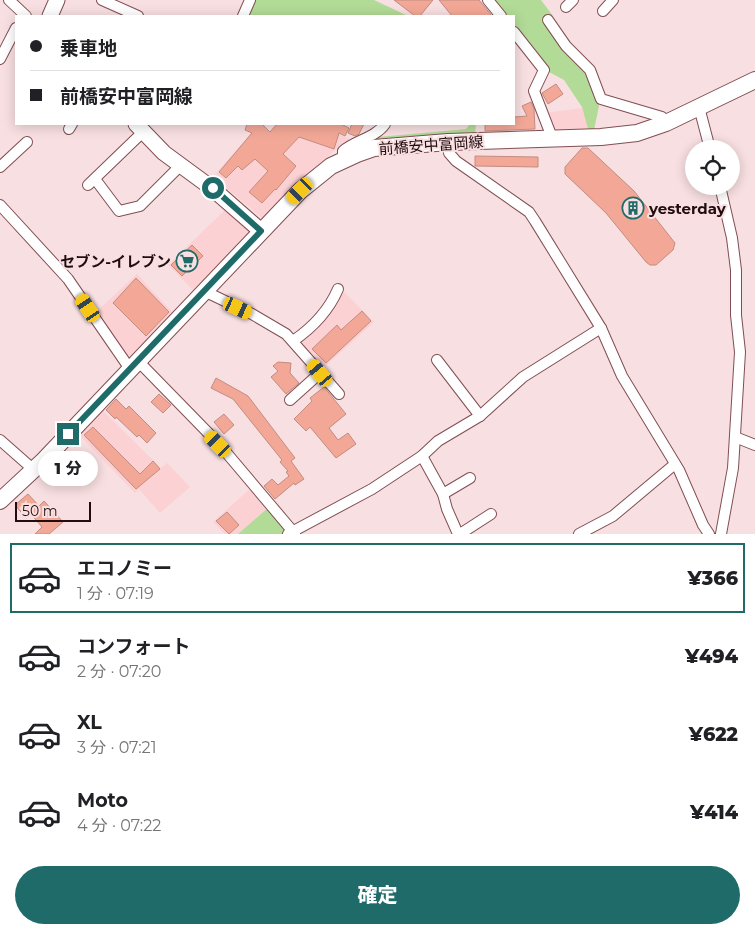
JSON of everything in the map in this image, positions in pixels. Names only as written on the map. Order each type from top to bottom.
[{"type":"main road","name":"前橋安中富岡線","points":[[0,502],[34,470],[261,231],[306,186],[331,166],[374,148],[448,142],[553,140],[627,135],[666,123],[755,80]]},
{"type":"street","points":[[8,0],[22,15]]},
{"type":"street","points":[[50,15],[57,0]]},
{"type":"street","points":[[102,0],[136,15]]},
{"type":"street","points":[[488,0],[500,15]]},
{"type":"street","points":[[603,11],[613,0]]},
{"type":"street","points":[[243,15],[246,1]]},
{"type":"street","points":[[548,20],[566,46],[590,70],[601,100],[662,117],[666,123]]},
{"type":"street","points":[[0,59],[3,47],[15,29]]},
{"type":"street","points":[[515,33],[544,70],[534,91],[553,140]]},
{"type":"street","points":[[3,47],[15,53]]},
{"type":"street","points":[[700,107],[708,140]]},
{"type":"street","points":[[343,160],[343,151],[354,143],[370,138],[381,125]]},
{"type":"street","points":[[180,166],[140,206],[118,211],[92,182],[140,127],[164,153],[213,188],[261,231]]},
{"type":"street","points":[[0,167],[27,142]]},
{"type":"street","points":[[448,142],[449,153],[456,161],[528,212],[601,328],[622,376],[675,464],[709,534]]},
{"type":"street","points":[[721,534],[733,468],[740,352],[736,315],[736,270],[732,238],[722,195]]},
{"type":"street","points":[[0,205],[68,279],[134,365],[218,444],[292,533],[372,490],[422,456],[438,441],[480,416],[523,377],[601,328]]},
{"type":"street","points":[[293,341],[312,326],[333,300],[338,289]]},
{"type":"street","points":[[204,291],[277,328],[293,341],[339,394]]},
{"type":"street","points":[[437,360],[480,416]]},
{"type":"street","points":[[290,400],[320,373]]},
{"type":"street","points":[[735,437],[755,445]]},
{"type":"street","points":[[0,440],[34,470]]},
{"type":"street","points":[[422,456],[443,494],[447,509],[459,534],[491,514]]},
{"type":"street","points":[[579,534],[613,516],[675,464]]},
{"type":"street","points":[[443,494],[470,478]]},
{"type":"shaded area","points":[[582,108],[588,129],[555,131],[545,113]]},
{"type":"shaded area","points":[[275,125],[313,125],[353,140],[336,149],[263,219],[213,177],[250,134],[259,142]]},
{"type":"shaded area","points":[[227,208],[250,229],[249,236],[194,291],[168,265]]},
{"type":"shaded area","points":[[137,274],[173,313],[128,360],[95,313]]},
{"type":"shaded area","points":[[344,292],[374,322],[322,369],[304,349],[299,340],[309,334]]},
{"type":"shaded area","points":[[101,409],[161,468],[167,463],[190,487],[160,513],[139,489],[135,493],[78,434]]},
{"type":"shaded area","points":[[252,487],[269,507],[238,534],[225,534],[213,522]]},
{"type":"green space","points":[[254,0],[374,0],[406,15],[247,15]]},
{"type":"green space","points":[[492,0],[541,0],[553,16],[546,20],[588,73],[599,106],[594,130],[588,129],[582,107],[564,80],[549,72],[515,29],[515,15],[503,15]]},
{"type":"green space","points":[[469,125],[476,125],[475,134],[363,145],[378,137],[466,129]]},
{"type":"green space","points":[[269,507],[289,531],[284,534],[238,534]]},
{"type":"building","points":[[394,0],[433,0],[421,15],[414,15]]},
{"type":"building","points":[[439,0],[479,0],[491,15],[451,15]]},
{"type":"building","points":[[556,84],[563,94],[548,104],[542,93]]},
{"type":"building","points":[[531,102],[534,109],[535,129],[485,131],[485,125],[515,125],[515,117],[527,116],[522,106]]},
{"type":"building","points":[[247,125],[263,125],[270,132],[276,125],[343,125],[349,128],[345,136],[339,133],[334,149],[299,137],[283,154],[296,166],[276,190],[262,203],[249,192],[268,171],[255,159],[242,170],[238,166],[226,178],[219,172],[252,133],[245,130]]},
{"type":"building","points":[[352,125],[364,125],[359,134],[355,136],[348,133]]},
{"type":"building","name":"yesterday","points":[[582,148],[588,148],[634,191],[675,243],[673,250],[656,265],[650,265],[646,262],[606,213],[565,174],[565,167]]},
{"type":"building","points":[[475,156],[538,157],[538,167],[475,166]]},
{"type":"building","name":"セブン-イレブン","points":[[192,245],[203,256],[182,276],[171,265]]},
{"type":"building","points":[[136,278],[169,312],[146,336],[113,303]]},
{"type":"building","points":[[362,311],[371,321],[326,363],[312,349],[337,325],[341,330]]},
{"type":"building","points":[[278,362],[291,363],[290,373],[299,383],[286,394],[271,377],[278,371],[273,366]]},
{"type":"building","points":[[216,378],[248,396],[295,458],[291,461],[304,479],[295,485],[294,483],[275,499],[264,486],[272,479],[278,485],[289,476],[286,472],[288,471],[280,462],[282,460],[233,399],[211,388]]},
{"type":"building","points":[[324,387],[346,414],[329,428],[338,440],[348,433],[356,444],[336,458],[310,427],[306,431],[294,419],[312,401],[310,398]]},
{"type":"building","points":[[159,394],[171,405],[163,413],[151,402]]},
{"type":"building","points":[[116,399],[126,409],[129,406],[156,433],[147,443],[139,435],[137,437],[106,410]]},
{"type":"building","points":[[224,414],[234,425],[224,434],[214,422]]},
{"type":"building","points":[[93,427],[140,474],[153,461],[160,469],[136,489],[84,435]]},
{"type":"building","points":[[28,494],[39,506],[44,501],[63,522],[49,534],[35,534],[42,527],[31,514],[26,518],[15,505]]},
{"type":"building","points":[[227,512],[239,525],[229,534],[216,521]]},
{"type":"place","name":"yesterday","points":[[633,208]]},
{"type":"place","name":"セブン-イレブン","points":[[187,261]]},
{"type":"route","points":[[68,434],[261,231],[213,188]]}]
